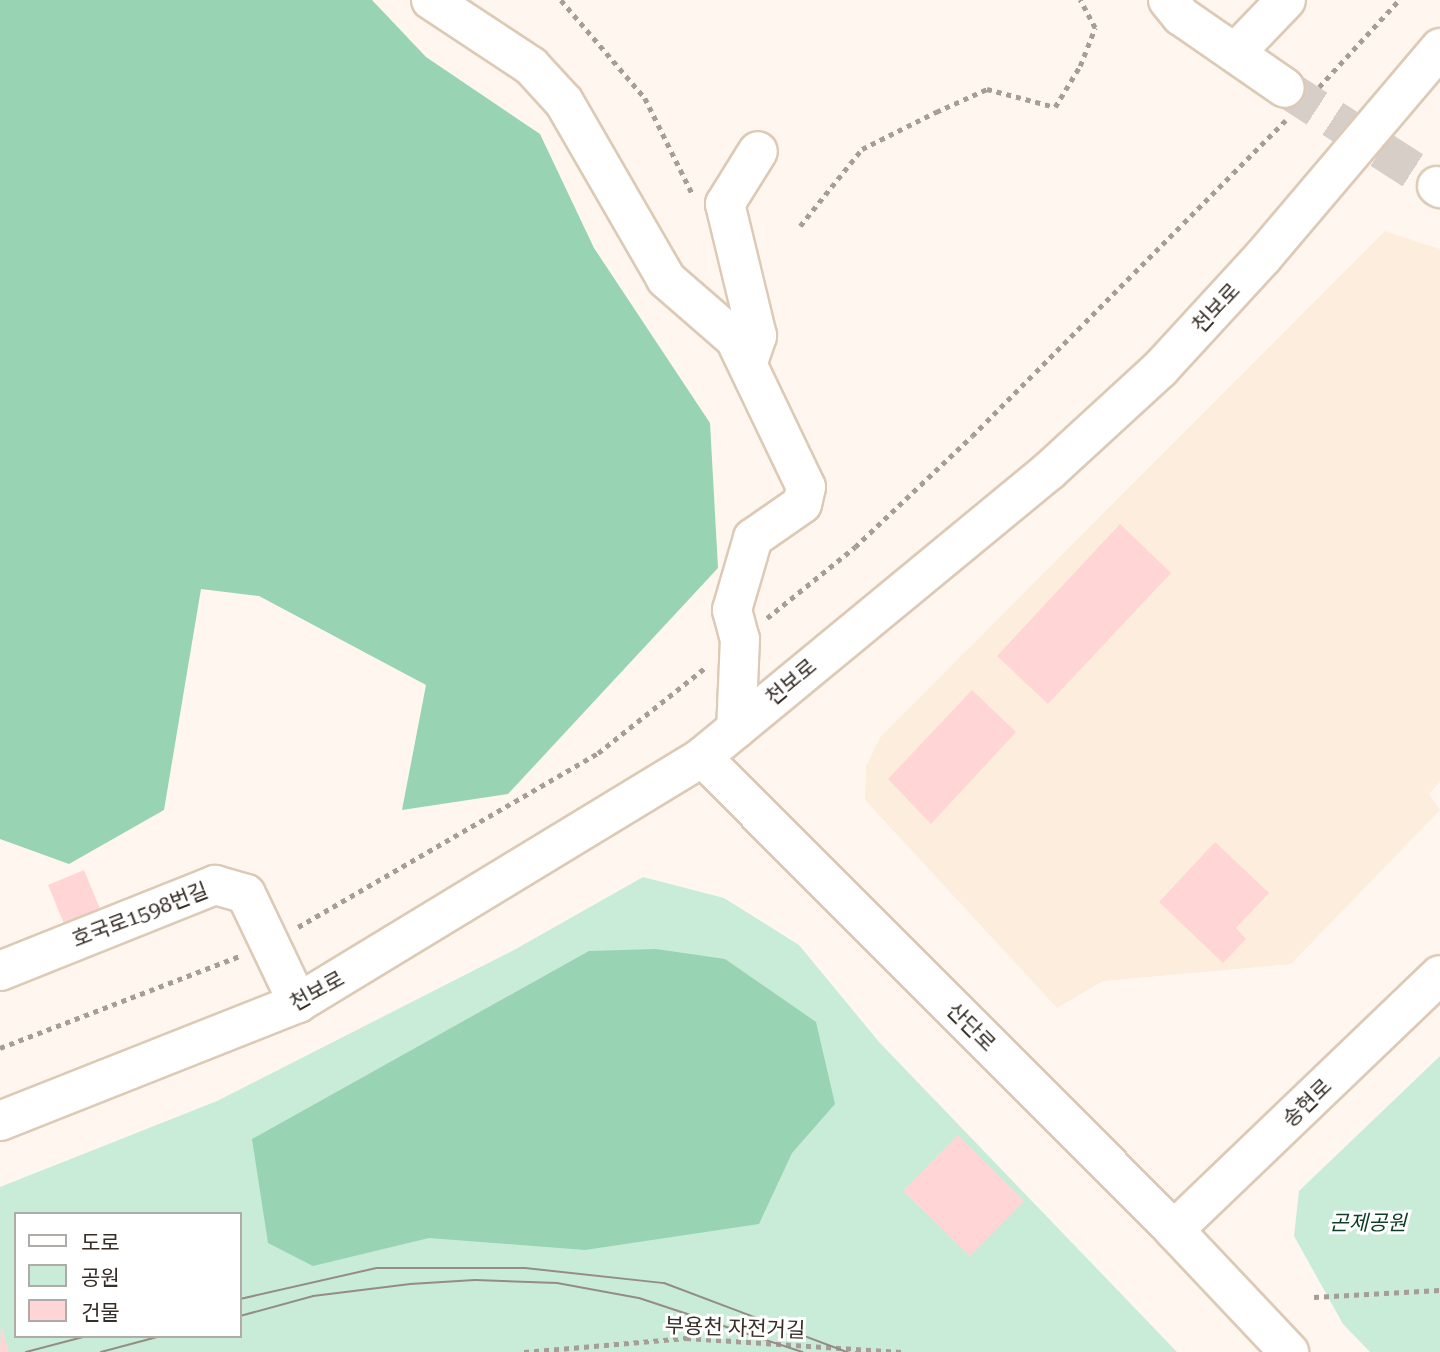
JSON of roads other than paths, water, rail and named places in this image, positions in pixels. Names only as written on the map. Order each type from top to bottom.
[{"type":"main road","points":[[431,0],[531,66],[564,102],[666,279],[735,340],[806,486],[802,504],[753,538],[749,550],[732,610],[740,639],[736,729]]},
{"type":"main road","points":[[1236,52],[1286,0]]},
{"type":"main road","points":[[1181,5],[1236,52],[1285,88]]},
{"type":"main road","name":"천보로","points":[[0,1121],[299,1003],[702,757],[1049,471],[1160,369],[1263,257],[1440,48]]},
{"type":"main road","points":[[748,362],[757,336],[726,204],[758,151]]},
{"type":"main road","name":"산단로","points":[[702,757],[1174,1230],[1289,1352]]},
{"type":"main road","name":"호국로1598번길","points":[[0,971],[215,885],[246,894],[299,1003]]},
{"type":"main road","name":"송현로","points":[[1174,1230],[1440,975]]},
{"type":"tunnel","points":[[1285,88],[1437,186]]},
{"type":"tram line","points":[[242,1299],[377,1268],[525,1268],[664,1283],[847,1352]]},
{"type":"tram line","points":[[242,1315],[313,1296],[410,1284],[475,1280],[557,1283],[639,1298],[802,1352]]},
{"type":"tram line","points":[[26,1352],[79,1338]]},
{"type":"tram line","points":[[101,1352],[154,1338]]},
{"type":"park label","name":"곤제공원","points":[[1368,1223]]}]
